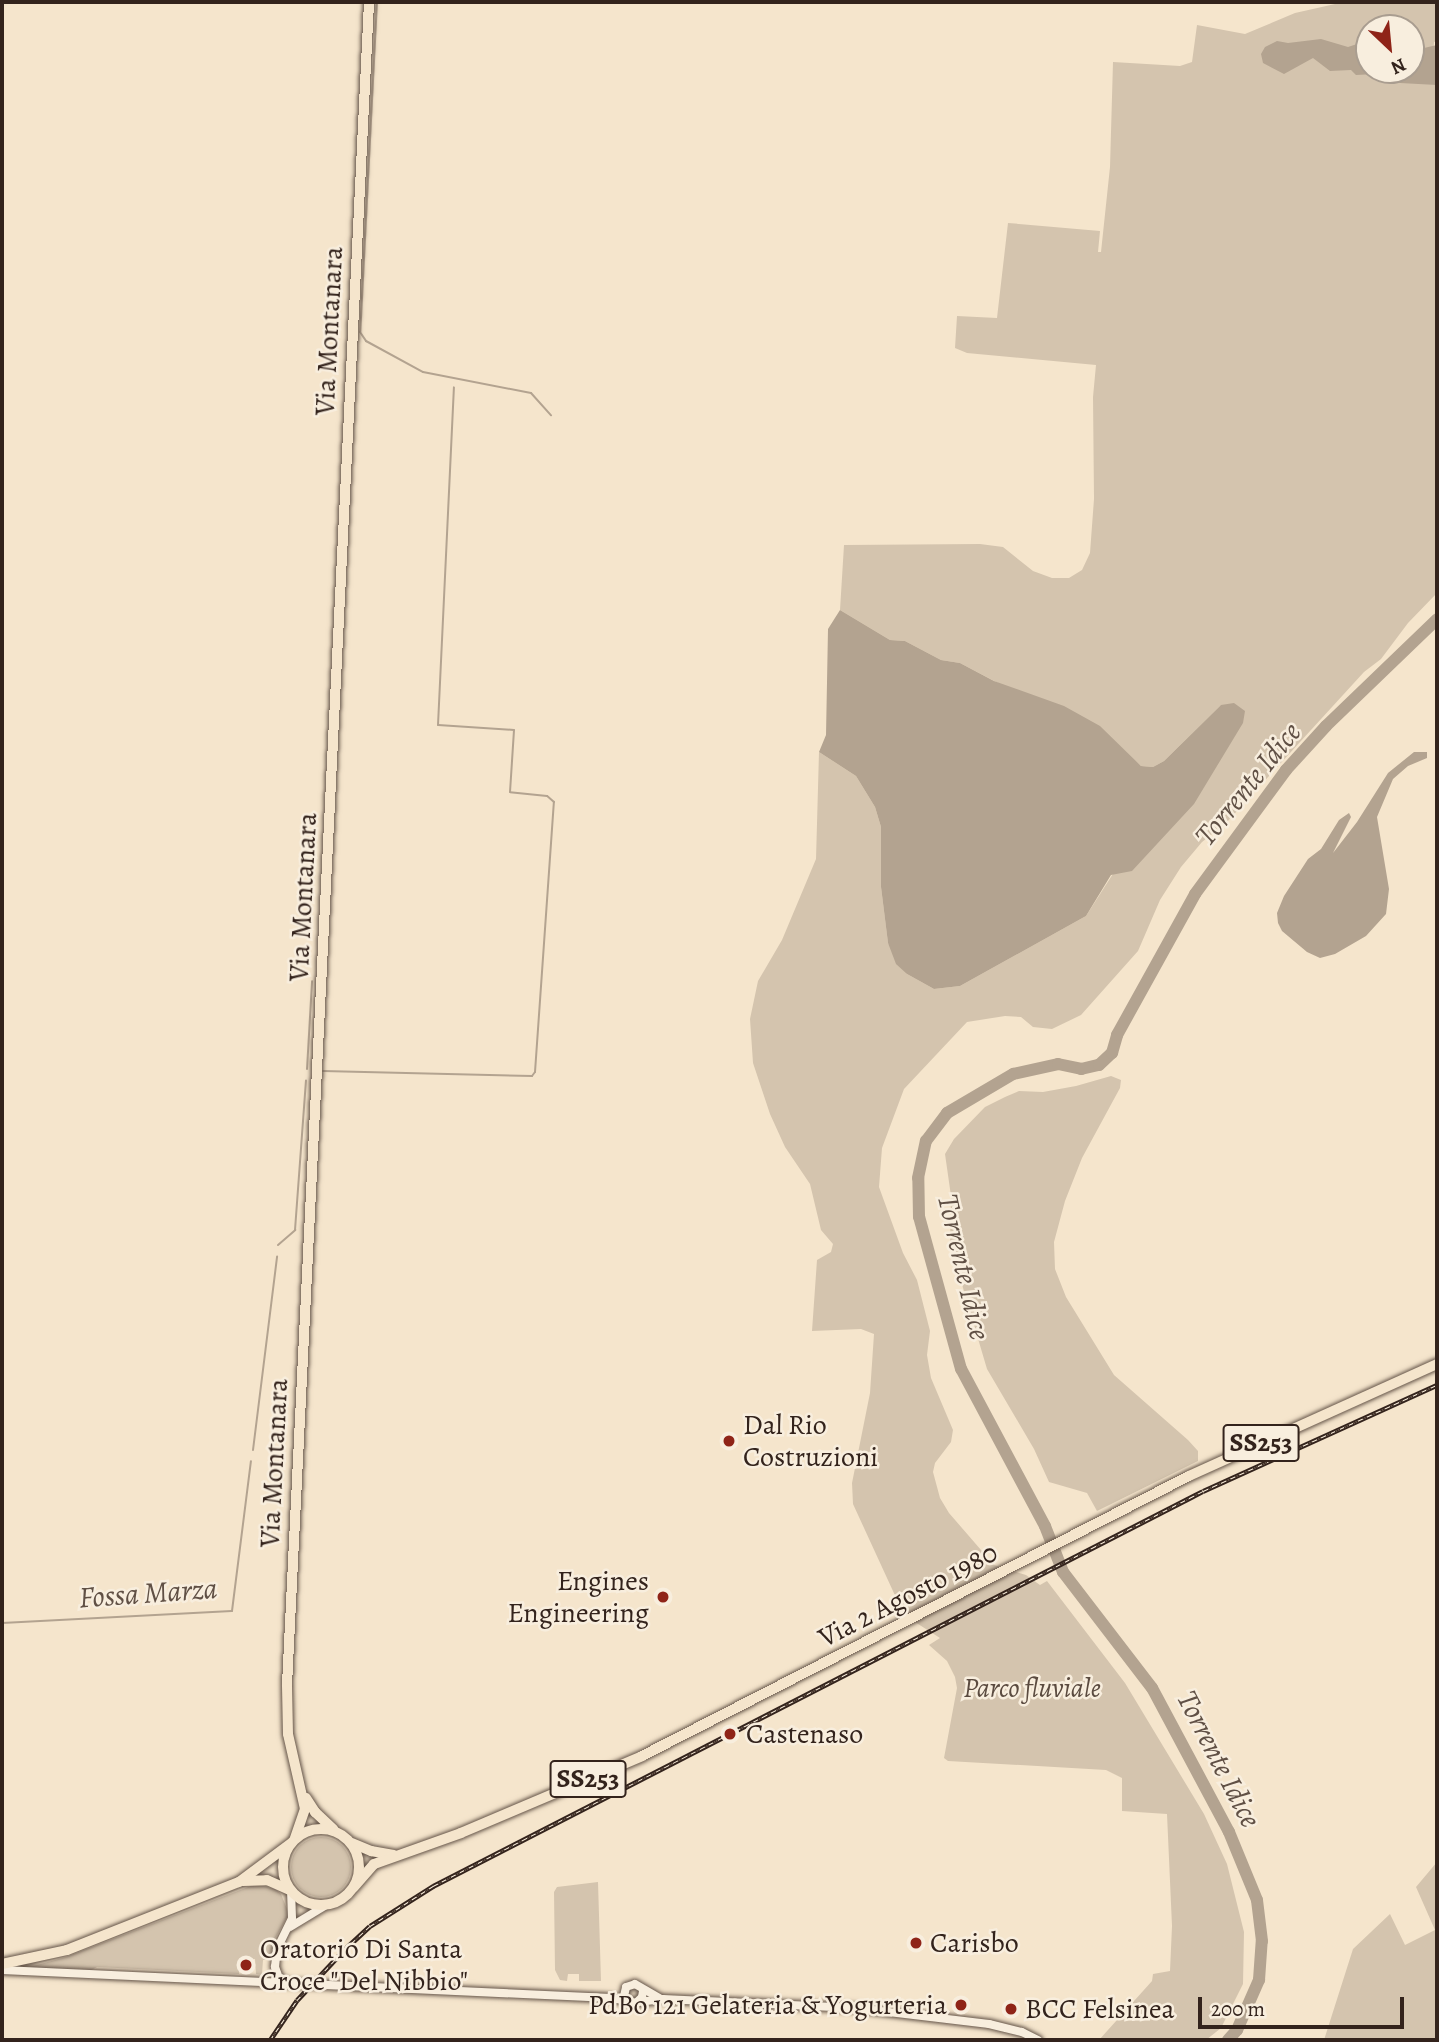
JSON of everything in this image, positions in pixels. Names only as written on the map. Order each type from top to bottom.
[{"type":"main road","name":"Via Montanara","points":[[292,1841],[304,1816],[303,1793],[288,1734],[287,1685],[369,2]]},
{"type":"main road","name":"Via 2 Agosto 1980","points":[[354,1886],[374,1864],[461,1833],[642,1756],[1189,1476],[1437,1364]]},
{"type":"main road","name":"Via Montanara","points":[[303,1793],[324,1822],[339,1833]]},
{"type":"main road","points":[[2,1964],[67,1950],[239,1882],[312,1829],[339,1833],[352,1843],[372,1852],[395,1855]]},
{"type":"main road","points":[[291,1891],[285,1882],[282,1862],[292,1841]]},
{"type":"main road","points":[[352,1843],[359,1865],[354,1886]]},
{"type":"main road","points":[[239,1882],[267,1880],[291,1891],[308,1903],[328,1905]]},
{"type":"main road","name":"SS253","points":[[328,1905],[342,1898],[354,1886]]},
{"type":"street","points":[[289,1984],[279,1978],[275,1967],[277,1949],[288,1929],[294,1909],[291,1891]]},
{"type":"street","points":[[288,1929],[328,1905]]},
{"type":"street","points":[[2,1970],[596,1997],[638,2002],[663,1999],[812,2005],[895,2012],[1010,2028],[1038,2040]]},
{"type":"street","points":[[596,1997],[635,1984],[643,1991],[663,1999]]},
{"type":"street","points":[[626,1987],[624,1993],[628,2001]]},
{"type":"street","points":[[638,2002],[643,1991]]},
{"type":"green space","name":"Parco fluviale","points":[[1344,2],[1437,2],[1437,41],[1434,42],[1433,62],[1437,66],[1437,593],[1408,623],[1381,659],[1364,672],[1226,823],[1202,842],[1181,867],[1160,900],[1138,951],[1081,1015],[1052,1029],[1033,1027],[1021,1017],[1005,1016],[967,1022],[904,1089],[882,1148],[879,1187],[903,1253],[917,1280],[930,1331],[927,1355],[931,1378],[953,1430],[951,1442],[935,1463],[933,1472],[940,1498],[949,1513],[994,1565],[1026,1575],[1040,1585],[1047,1581],[1125,1683],[1204,1814],[1227,1864],[1244,1932],[1243,1984],[1221,2028],[1206,2040],[1099,2040],[1152,1981],[1153,1974],[1170,1971],[1172,1926],[1167,1814],[1122,1811],[1122,1778],[1106,1770],[948,1761],[944,1758],[957,1688],[955,1677],[947,1661],[929,1645],[940,1638],[904,1615],[853,1504],[852,1483],[870,1393],[874,1334],[861,1329],[812,1331],[817,1260],[831,1252],[833,1244],[821,1230],[810,1184],[785,1147],[770,1114],[753,1063],[750,1019],[758,981],[782,940],[816,859],[819,752],[856,776],[875,807],[881,827],[881,887],[888,943],[907,974],[934,989],[960,986],[1086,916],[1221,705],[1164,761],[1153,767],[1141,766],[1118,746],[960,663],[941,660],[905,641],[890,640],[840,610],[844,545],[980,544],[1003,547],[1033,571],[1052,578],[1069,578],[1082,570],[1090,553],[1094,499],[1093,397],[1096,365],[967,353],[955,348],[957,316],[997,318],[1008,223],[1100,231],[1098,252],[1101,252],[1110,167],[1113,62],[1180,66],[1192,62],[1197,25],[1245,34],[1295,13]]},
{"type":"green space","points":[[1111,1076],[1121,1080],[1120,1088],[1082,1158],[1065,1201],[1054,1242],[1055,1269],[1066,1297],[1114,1375],[1188,1440],[1198,1451],[1198,1461],[1097,1511],[1087,1493],[1049,1482],[1034,1449],[987,1369],[950,1244],[951,1196],[945,1154],[954,1139],[985,1107],[1005,1097],[1019,1091],[1043,1092]]},
{"type":"green space","points":[[321,1837],[338,1842],[346,1850],[351,1867],[346,1884],[338,1892],[321,1897],[304,1892],[296,1884],[291,1867],[296,1850],[304,1842]]},
{"type":"green space","points":[[1437,1862],[1437,2040],[1324,2040],[1353,1949],[1390,1914],[1405,1945],[1435,1930],[1416,1887]]},
{"type":"green space","points":[[598,1882],[601,1981],[579,1981],[579,1974],[568,1974],[567,1981],[560,1980],[555,1970],[554,1892],[557,1887]]},
{"type":"green space","points":[[256,1884],[275,1889],[281,1894],[289,1914],[273,1942],[270,1960],[263,1960],[262,1975],[256,1974],[255,1959],[239,1960],[239,1974],[97,1967],[90,1971],[26,1968],[66,1957]]},
{"type":"shaded area","points":[[1321,39],[1348,47],[1355,45],[1355,74],[1351,70],[1330,71],[1313,58],[1284,74],[1263,63],[1261,54],[1265,47],[1277,41],[1288,43]]},
{"type":"shaded area","points":[[1437,45],[1437,85],[1418,84],[1425,84],[1425,48]]},
{"type":"shaded area","points":[[840,610],[890,640],[905,641],[941,660],[960,663],[994,681],[1064,706],[1100,726],[1141,766],[1153,767],[1164,761],[1221,705],[1234,703],[1245,711],[1243,723],[1194,804],[1132,871],[1111,875],[1086,916],[960,986],[934,989],[907,974],[896,964],[888,943],[881,887],[881,827],[875,807],[856,776],[819,752],[826,735],[828,629]]},
{"type":"shaded area","points":[[1414,752],[1427,752],[1427,758],[1408,766],[1393,779],[1377,817],[1389,889],[1386,914],[1366,936],[1335,954],[1320,958],[1307,952],[1282,931],[1278,923],[1277,913],[1284,896],[1308,859],[1321,849],[1339,820],[1349,813],[1351,817],[1333,853],[1357,822],[1388,773]]},
{"type":"waterway","points":[[377,2],[360,332],[366,341],[423,372],[531,393],[551,415]]},
{"type":"waterway","points":[[323,1071],[532,1076],[535,1072],[554,802],[547,796],[510,792],[514,730],[438,725],[454,387]]},
{"type":"waterway","name":"Torrente Idice","points":[[1228,2040],[1237,2030],[1259,1980],[1262,1941],[1257,1900],[1229,1832],[1152,1688],[1063,1572],[1045,1526],[961,1369],[919,1217],[918,1178],[926,1141],[947,1113],[1013,1074],[1058,1064],[1081,1069],[1099,1065],[1112,1053],[1117,1035],[1195,894],[1286,770],[1326,726],[1437,619]]},
{"type":"waterway","name":"Fossa Marza","points":[[307,1069],[312,981]]},
{"type":"waterway","name":"Fossa Marza","points":[[278,1245],[295,1230],[306,1080]]},
{"type":"waterway","name":"Fossa Marza","points":[[253,1450],[277,1256]]},
{"type":"waterway","name":"Fossa Marza","points":[[2,1623],[232,1611],[251,1461]]},
{"type":"railway","points":[[270,2040],[297,2000],[344,1950],[370,1926],[433,1886],[1203,1491],[1437,1385]]},
{"type":"place","name":"Dal Rio Costruzioni","points":[[729,1441]]},
{"type":"place","name":"Engines Engineering","points":[[663,1597]]},
{"type":"place","name":"Castenaso","points":[[730,1734]]},
{"type":"place","name":"Carisbo","points":[[916,1943]]},
{"type":"place","name":"Oratorio Di Santa Croce \"Del Nibbio\"","points":[[246,1965]]},
{"type":"place","name":"PdBo 121 Gelateria & Yogurteria","points":[[961,2005]]},
{"type":"place","name":"BCC Felsinea","points":[[1011,2009]]}]
